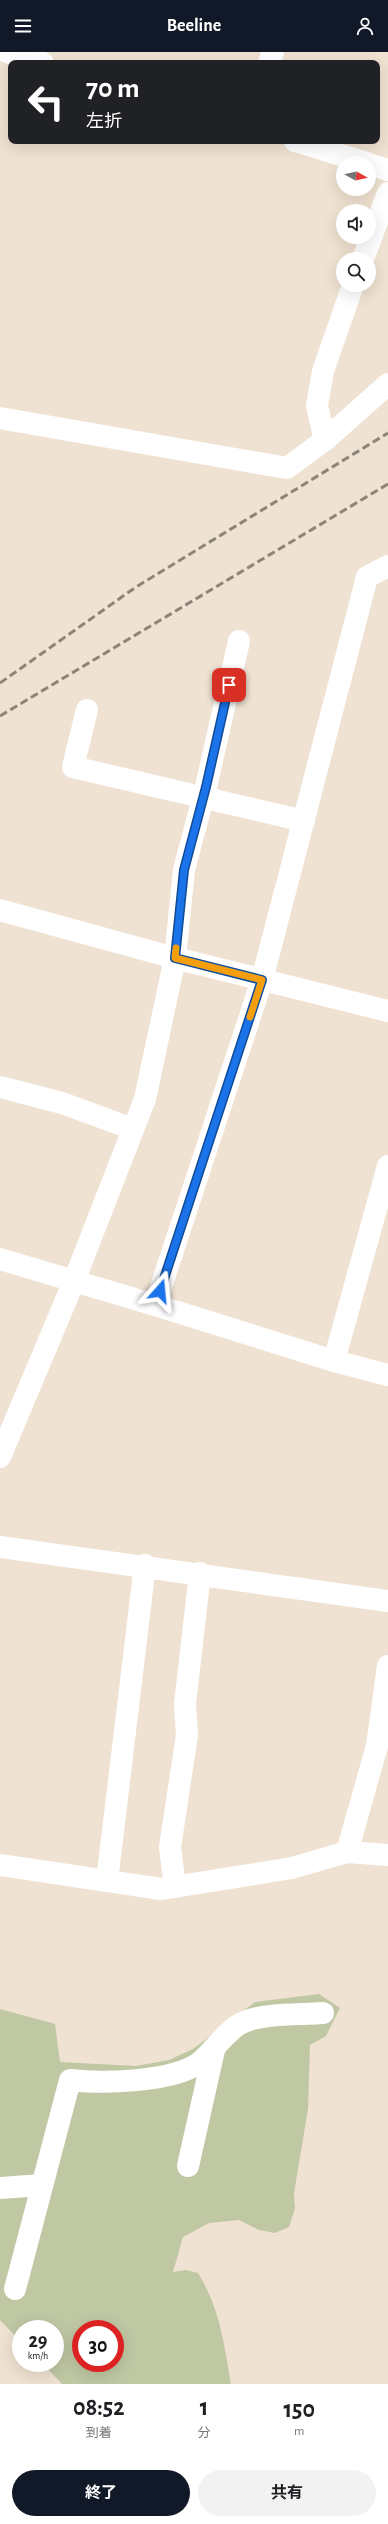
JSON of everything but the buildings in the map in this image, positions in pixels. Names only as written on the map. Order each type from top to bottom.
[{"type":"street","points":[[7,52],[33,60]]},
{"type":"street","points":[[305,144],[345,156]]},
{"type":"street","points":[[376,166],[388,170]]},
{"type":"street","points":[[366,252],[388,193]]},
{"type":"street","points":[[325,440],[317,406],[323,371],[351,292]]},
{"type":"street","points":[[0,418],[287,468],[325,440],[388,384]]},
{"type":"street","points":[[155,1306],[262,980],[367,577],[388,566]]},
{"type":"street","points":[[0,1457],[74,1281],[145,1099],[175,958],[184,870],[204,796],[239,641]]},
{"type":"street","points":[[87,710],[73,767],[204,796],[304,821]]},
{"type":"street","points":[[0,910],[175,958],[388,1011]]},
{"type":"street","points":[[0,1087],[62,1103],[133,1129]]},
{"type":"street","points":[[334,1361],[388,1166]]},
{"type":"street","points":[[0,1259],[334,1361],[388,1375]]},
{"type":"street","points":[[0,1546],[145,1565],[388,1601]]},
{"type":"street","points":[[107,1881],[145,1565]]},
{"type":"street","points":[[175,1887],[170,1847],[187,1735],[185,1704],[200,1573]]},
{"type":"street","points":[[347,1852],[377,1746],[388,1666]]},
{"type":"street","points":[[0,1865],[160,1889],[292,1868],[347,1852],[388,1855]]},
{"type":"street","points":[[15,2289],[70,2080],[95,2083],[133,2080],[175,2073],[197,2064],[244,2022],[268,2017],[323,2014]]},
{"type":"street","points":[[188,2166],[214,2050]]},
{"type":"street","points":[[0,2188],[42,2185]]},
{"type":"green space","points":[[319,1994],[340,2008],[326,2036],[310,2045],[308,2109],[294,2193],[295,2208],[289,2227],[275,2233],[259,2230],[239,2220],[209,2223],[183,2237],[173,2272],[186,2270],[198,2273],[205,2286],[220,2327],[231,2384],[62,2384],[51,2372],[64,2372],[64,2320],[12,2320],[12,2333],[0,2320],[0,2009],[55,2024],[60,2062],[136,2066],[169,2060],[193,2049],[255,2002]]},
{"type":"railway","points":[[0,683],[136,587],[388,433]]},
{"type":"railway","points":[[0,716],[388,484]]},
{"type":"slow traffic","points":[[176,948],[175,958],[262,980],[250,1017]]},
{"type":"route","points":[[160,1291],[262,980],[175,958],[184,870],[206,787],[229,685]]}]
